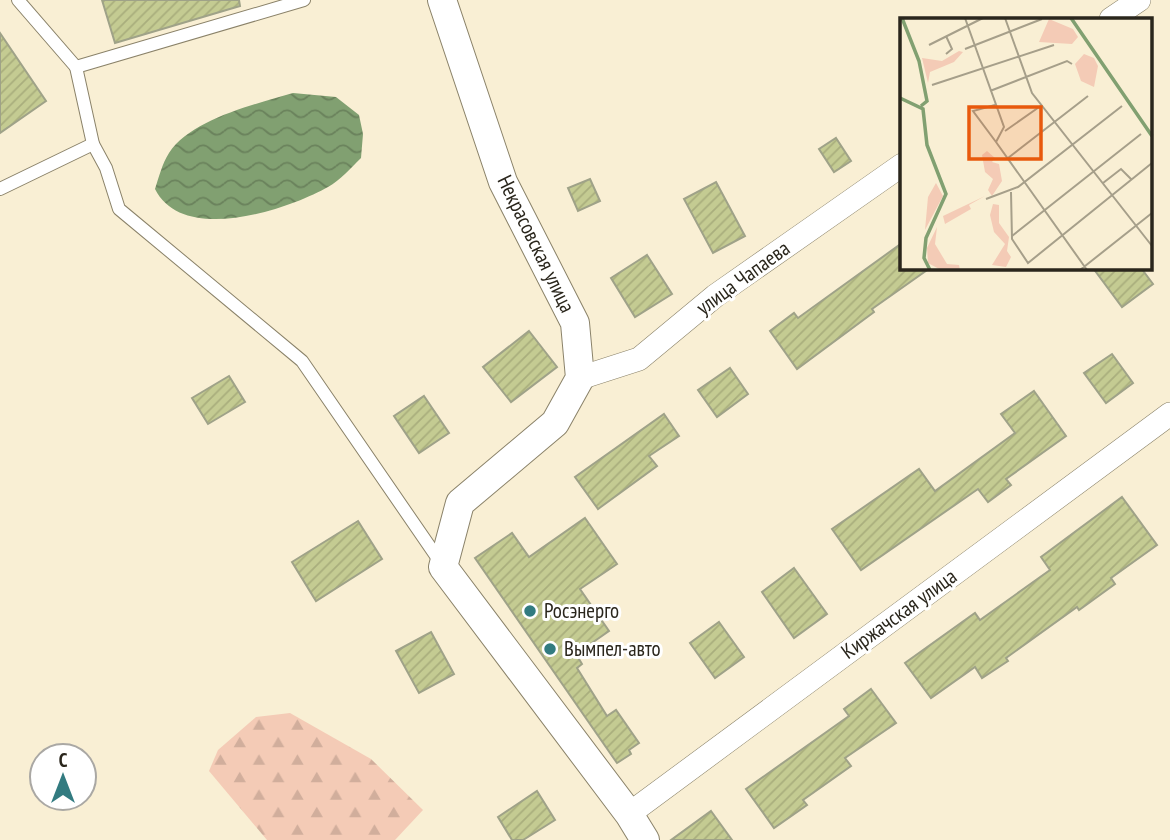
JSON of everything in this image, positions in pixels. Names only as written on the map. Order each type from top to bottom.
[{"type":"street","name":"Некрасовская улица","points":[[442,0],[503,182],[575,323],[580,378]]},
{"type":"street","points":[[1112,18],[1139,0]]},
{"type":"street","name":"улица Чапаева","points":[[580,378],[639,359],[715,296],[900,166]]},
{"type":"street","points":[[580,378],[555,423],[460,503],[443,567],[629,814],[645,840]]},
{"type":"street","name":"Киржачская улица","points":[[629,814],[1170,414]]},
{"type":"lane","points":[[18,0],[76,67],[93,144],[106,168],[119,209],[302,361],[443,567]]},
{"type":"lane","points":[[76,67],[304,0]]},
{"type":"lane","points":[[0,189],[93,144]]},
{"type":"green space","points":[[290,713],[371,759],[423,810],[395,840],[267,840],[209,771],[218,750],[256,717]]},
{"type":"water","points":[[293,93],[336,97],[359,115],[363,134],[361,158],[332,184],[310,196],[263,213],[211,219],[188,216],[169,206],[155,189],[169,153],[192,131],[225,114]]},
{"type":"building","points":[[102,0],[239,0],[240,6],[115,43]]},
{"type":"building","points":[[0,33],[46,101],[0,133]]},
{"type":"building","points":[[836,138],[851,161],[834,172],[819,149]]},
{"type":"building","points":[[590,179],[600,201],[578,211],[568,188]]},
{"type":"building","points":[[716,182],[745,236],[713,253],[684,199]]},
{"type":"building","points":[[900,244],[900,270],[927,270],[872,309],[874,312],[797,369],[770,331],[794,313],[798,318]]},
{"type":"building","points":[[647,255],[672,294],[635,317],[611,278]]},
{"type":"building","points":[[1094,270],[1142,270],[1153,284],[1122,307]]},
{"type":"building","points":[[529,331],[557,367],[511,402],[483,367]]},
{"type":"building","points":[[1112,354],[1133,383],[1106,403],[1084,373]]},
{"type":"building","points":[[730,368],[748,394],[717,417],[698,390]]},
{"type":"building","points":[[229,376],[245,402],[208,424],[192,398]]},
{"type":"building","points":[[1034,391],[1066,436],[1006,479],[1011,485],[988,502],[978,489],[861,570],[832,529],[919,469],[935,491],[1015,433],[1001,414]]},
{"type":"building","points":[[424,396],[449,433],[419,453],[394,416]]},
{"type":"building","points":[[664,414],[679,436],[649,456],[657,466],[598,509],[575,477]]},
{"type":"building","points":[[1122,497],[1157,545],[1111,578],[1115,584],[1079,610],[1077,607],[1006,658],[1008,661],[982,678],[975,667],[931,698],[905,663],[975,613],[980,620],[1050,570],[1041,557]]},
{"type":"building","points":[[585,518],[617,564],[580,589],[609,631],[576,654],[582,664],[577,668],[607,716],[616,710],[639,743],[629,750],[631,754],[617,763],[475,558],[512,533],[529,557]]},
{"type":"building","points":[[358,521],[382,559],[316,601],[292,562]]},
{"type":"building","points":[[794,568],[827,614],[794,638],[762,592]]},
{"type":"building","points":[[719,622],[744,657],[715,678],[690,643]]},
{"type":"building","points":[[431,632],[454,674],[419,693],[396,651]]},
{"type":"building","points":[[871,689],[896,723],[845,758],[851,766],[803,800],[807,805],[774,828],[746,789],[849,716],[844,709]]},
{"type":"building","points":[[537,791],[555,820],[523,840],[512,840],[498,817]]},
{"type":"building","points":[[711,811],[732,840],[671,840]]},
{"type":"place","name":"Росэнерго","points":[[530,611]]},
{"type":"place","name":"Вымпел-авто","points":[[550,649]]}]
